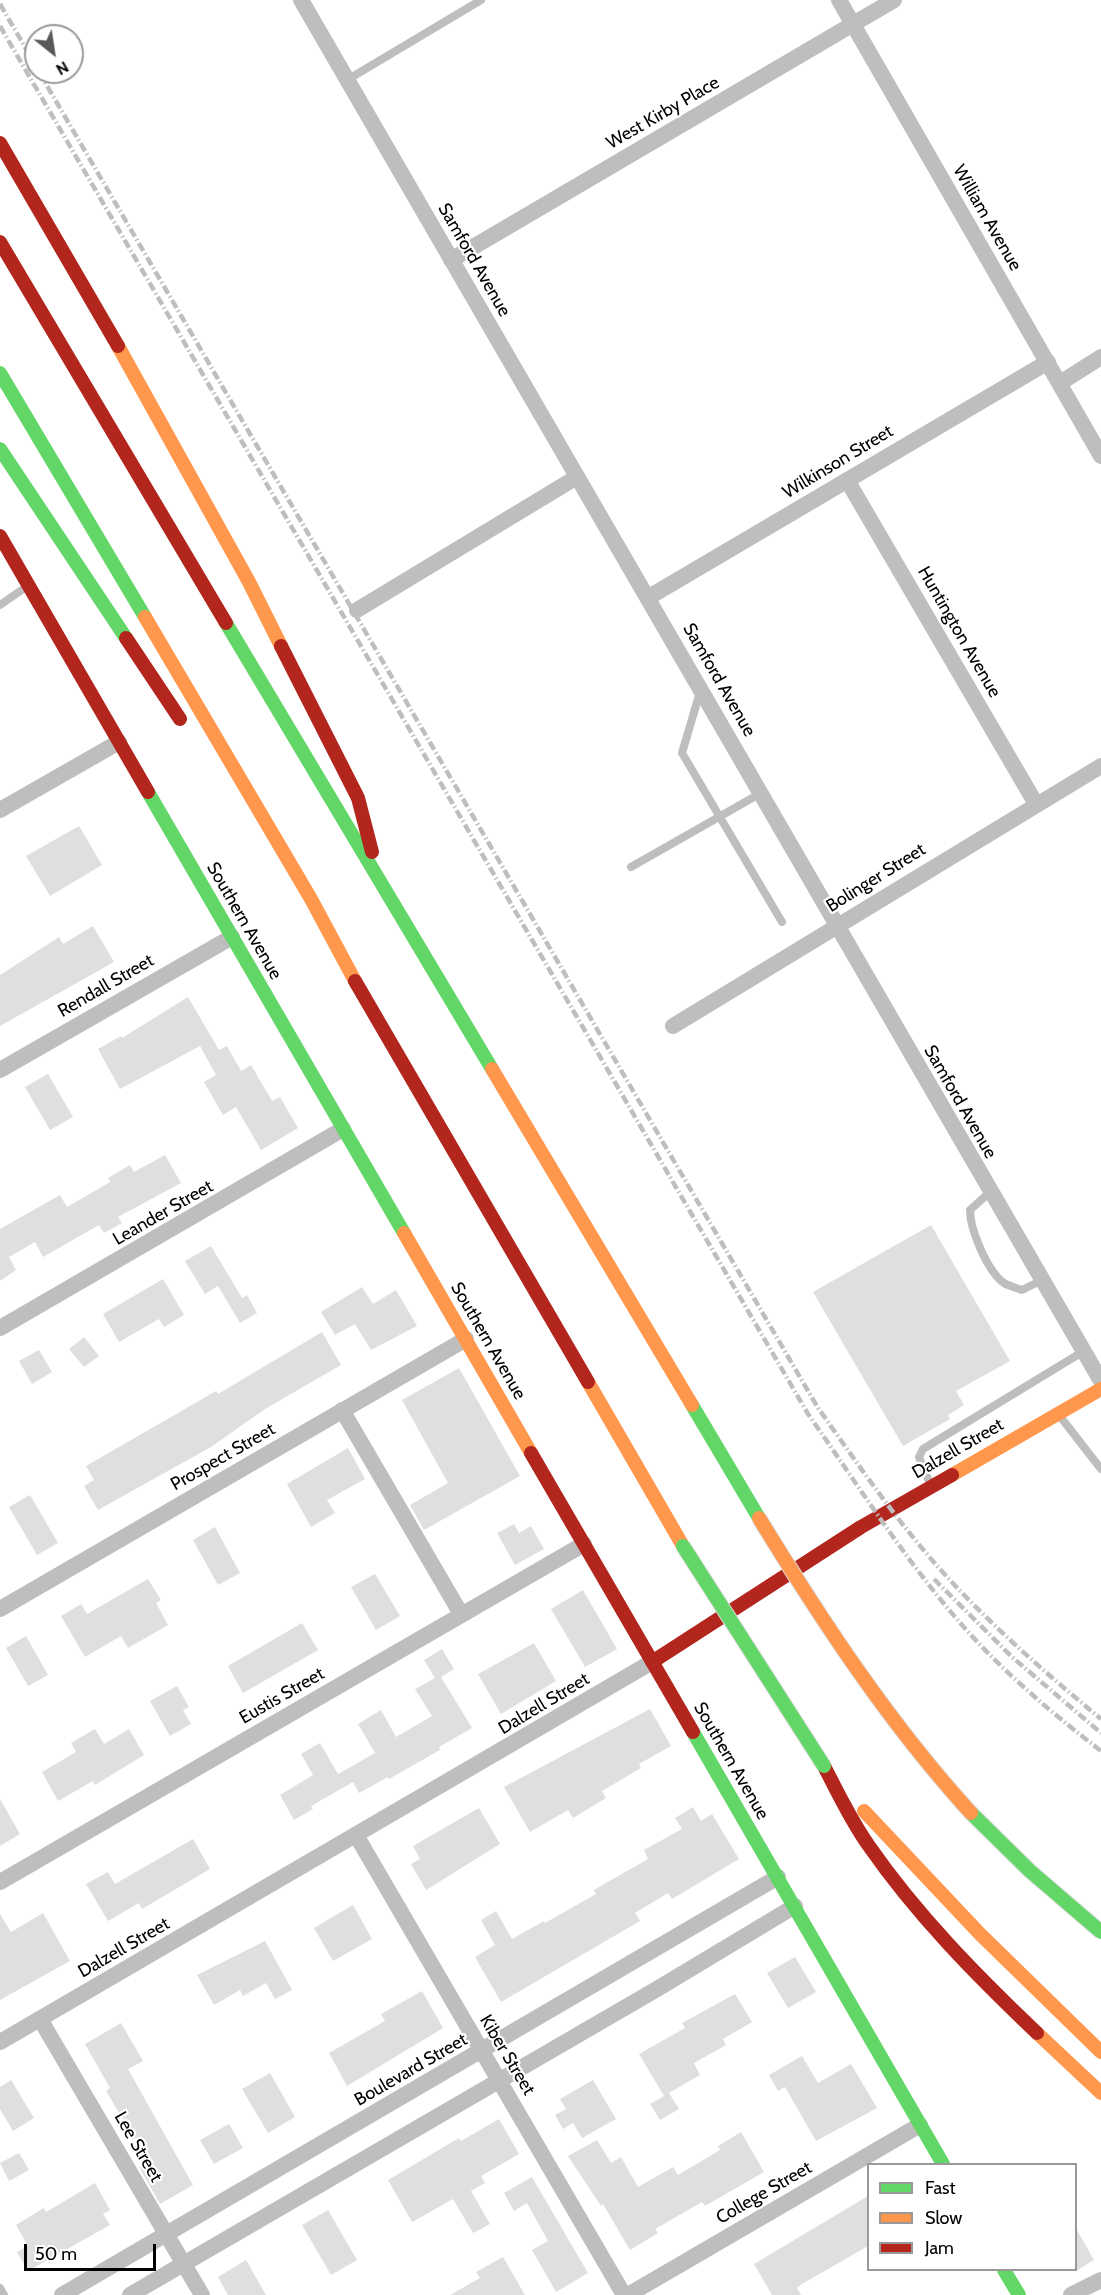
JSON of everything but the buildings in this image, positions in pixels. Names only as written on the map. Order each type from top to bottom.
[{"type":"main road","points":[[0,143],[199,490],[280,642],[358,798],[380,884]]},
{"type":"main road","points":[[0,242],[759,1518],[839,1644],[910,1742],[974,1815],[1040,1881],[1101,1932]]},
{"type":"main road","points":[[0,373],[311,899],[351,974],[683,1546],[824,1766],[854,1823],[892,1876],[970,1966],[1101,2093]]},
{"type":"main road","points":[[0,449],[190,736]]},
{"type":"main road","name":"Southern Avenue","points":[[0,536],[942,2163]]},
{"type":"main road","points":[[242,811],[311,899]]},
{"type":"main road","name":"Dalzell Street","points":[[652,1662],[861,1527],[1101,1389]]},
{"type":"main road","points":[[824,1766],[938,1892],[1045,2000],[1101,2052]]},
{"type":"main road","points":[[1005,2271],[1019,2295]]},
{"type":"street","name":"Samford Avenue","points":[[301,0],[649,597],[1101,1381]]},
{"type":"street","name":"William Avenue","points":[[839,0],[1101,456]]},
{"type":"street","name":"West Kirby Place","points":[[451,260],[894,0]]},
{"type":"street","points":[[1059,383],[1101,357]]},
{"type":"street","name":"Wilkinson Street","points":[[649,597],[1048,362]]},
{"type":"street","points":[[357,610],[577,477]]},
{"type":"street","name":"Huntington Avenue","points":[[847,480],[1035,804]]},
{"type":"street","points":[[0,810],[119,742]]},
{"type":"street","name":"Bolinger Street","points":[[673,1026],[1101,766]]},
{"type":"street","name":"Rendall Street","points":[[0,1070],[232,937]]},
{"type":"street","name":"Leander Street","points":[[0,1328],[344,1129]]},
{"type":"street","name":"Prospect Street","points":[[0,1609],[466,1339]]},
{"type":"street","points":[[342,1410],[461,1614]]},
{"type":"street","name":"Eustis Street","points":[[0,1882],[584,1544]]},
{"type":"street","name":"Dalzell Street","points":[[0,2042],[652,1662]]},
{"type":"street","name":"Kiber Street","points":[[356,1835],[626,2295]]},
{"type":"street","name":"Boulevard Street","points":[[62,2295],[482,2052],[778,1877]]},
{"type":"street","points":[[130,2295],[795,1906]]},
{"type":"street","name":"Lee Street","points":[[40,2019],[202,2295]]},
{"type":"street","name":"College Street","points":[[626,2295],[920,2125]]},
{"type":"street","points":[[1071,2295],[1101,2280]]},
{"type":"lane","points":[[347,80],[481,0]]},
{"type":"lane","points":[[0,605],[29,585]]},
{"type":"lane","points":[[701,689],[682,753],[782,922]]},
{"type":"lane","points":[[631,867],[761,793]]},
{"type":"lane","points":[[990,1192],[970,1210],[970,1226],[987,1260],[1003,1283],[1022,1290],[1042,1280]]},
{"type":"lane","points":[[932,1487],[919,1458],[923,1449],[1084,1352]]},
{"type":"lane","points":[[1058,1414],[1101,1469]]},
{"type":"lane","points":[[0,2288],[4,2295]]},
{"type":"railway","points":[[0,4],[24,45]]},
{"type":"railway","points":[[0,26],[808,1414],[901,1548],[962,1625],[1028,1691],[1101,1751]]},
{"type":"railway","points":[[46,84],[818,1408],[897,1517],[949,1579],[1023,1652],[1101,1719]]},
{"type":"railway","points":[[934,1579],[1012,1657],[1101,1733]]},
{"type":"traffic: fast","points":[[0,373],[145,617]]},
{"type":"traffic: fast","points":[[0,449],[126,638]]},
{"type":"traffic: fast","points":[[226,623],[492,1069]]},
{"type":"traffic: fast","points":[[148,792],[404,1233]]},
{"type":"traffic: fast","points":[[692,1405],[759,1518]]},
{"type":"traffic: fast","points":[[683,1546],[824,1766]]},
{"type":"traffic: fast","points":[[693,1732],[942,2163]]},
{"type":"traffic: fast","points":[[971,1813],[1030,1871],[1101,1932]]},
{"type":"traffic: fast","points":[[1005,2271],[1019,2295]]},
{"type":"traffic: slow","points":[[118,346],[249,582],[281,646]]},
{"type":"traffic: slow","points":[[145,617],[311,899],[355,981]]},
{"type":"traffic: slow","points":[[492,1069],[692,1405]]},
{"type":"traffic: slow","points":[[404,1233],[531,1453]]},
{"type":"traffic: slow","points":[[588,1382],[683,1546]]},
{"type":"traffic: slow","points":[[952,1475],[1101,1389]]},
{"type":"traffic: slow","points":[[759,1518],[832,1633],[884,1707],[971,1813]]},
{"type":"traffic: slow","points":[[864,1811],[980,1934],[1101,2052]]},
{"type":"traffic: slow","points":[[1037,2033],[1101,2093]]},
{"type":"traffic: jam","points":[[0,143],[118,346]]},
{"type":"traffic: jam","points":[[0,242],[226,623]]},
{"type":"traffic: jam","points":[[0,536],[148,792]]},
{"type":"traffic: jam","points":[[126,638],[180,719]]},
{"type":"traffic: jam","points":[[281,646],[358,798],[372,852]]},
{"type":"traffic: jam","points":[[355,981],[588,1382]]},
{"type":"traffic: jam","points":[[531,1453],[693,1732]]},
{"type":"traffic: jam","points":[[652,1662],[861,1527],[952,1475]]},
{"type":"traffic: jam","points":[[824,1766],[862,1836],[887,1871],[970,1967],[1037,2033]]}]
